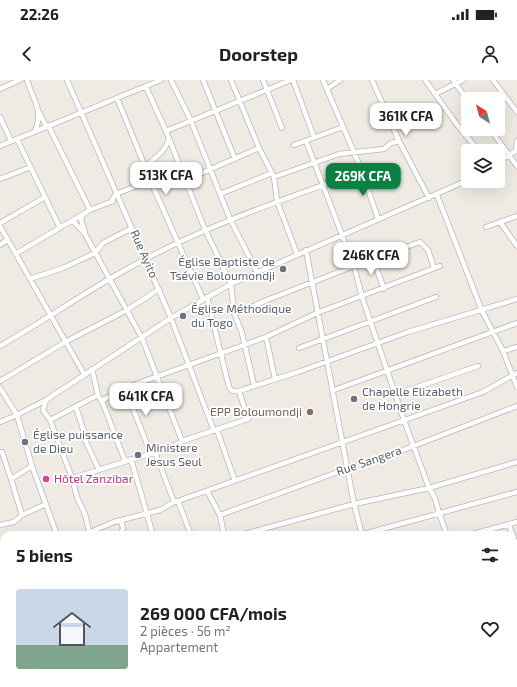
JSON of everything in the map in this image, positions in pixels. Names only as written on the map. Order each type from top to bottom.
[{"type":"street","points":[[0,90],[20,80]]},
{"type":"street","points":[[27,80],[39,112],[90,210]]},
{"type":"street","name":"Rue Ayito","points":[[67,80],[159,289],[235,481]]},
{"type":"street","points":[[0,146],[47,125],[161,80]]},
{"type":"street","points":[[171,80],[191,121],[230,219],[257,272]]},
{"type":"street","points":[[203,80],[235,159]]},
{"type":"street","points":[[231,80],[259,148],[273,175],[277,201],[297,254]]},
{"type":"street","points":[[263,80],[282,128]]},
{"type":"street","points":[[166,131],[241,102],[292,80],[314,137]]},
{"type":"street","points":[[323,80],[362,171],[378,218]]},
{"type":"street","points":[[327,89],[340,80]]},
{"type":"street","points":[[372,80],[399,141],[429,198]]},
{"type":"street","points":[[425,80],[458,126],[473,144]]},
{"type":"street","points":[[436,94],[454,82],[464,80]]},
{"type":"street","points":[[492,80],[517,112]]},
{"type":"street","points":[[454,82],[462,92]]},
{"type":"street","points":[[146,87],[166,131],[205,230],[231,284],[234,313],[244,344],[254,385]]},
{"type":"street","points":[[117,98],[152,185],[178,244],[205,298],[230,390],[239,391],[445,320],[482,311],[517,299]]},
{"type":"street","points":[[35,131],[39,121],[39,112]]},
{"type":"street","points":[[0,117],[12,141]]},
{"type":"street","points":[[294,145],[343,127]]},
{"type":"street","points":[[495,136],[517,166]]},
{"type":"street","points":[[17,139],[60,228]]},
{"type":"street","points":[[146,169],[149,162],[156,159],[165,150],[169,139]]},
{"type":"street","points":[[306,140],[354,266],[362,297],[397,394],[404,420],[428,488],[435,498],[438,513],[445,531]]},
{"type":"street","points":[[220,194],[339,154],[353,151],[384,149],[391,143],[399,141]]},
{"type":"street","points":[[505,157],[517,150],[517,141]]},
{"type":"street","points":[[17,253],[90,210],[112,200],[116,194],[144,183],[167,186],[186,180],[210,171],[259,148]]},
{"type":"street","points":[[0,179],[31,167]]},
{"type":"street","points":[[0,346],[110,278],[205,230],[277,201],[362,171]]},
{"type":"street","points":[[0,422],[18,415],[46,400],[171,318],[231,284],[378,218],[437,195],[461,183]]},
{"type":"street","points":[[437,195],[482,311],[514,374],[517,387]]},
{"type":"street","points":[[0,222],[45,197]]},
{"type":"street","points":[[112,200],[121,203]]},
{"type":"street","points":[[83,214],[81,220],[85,234],[142,338],[182,441]]},
{"type":"street","points":[[486,227],[517,216]]},
{"type":"street","points":[[73,221],[85,234]]},
{"type":"street","points":[[500,222],[517,246]]},
{"type":"street","points":[[0,226],[17,253],[50,315],[67,341],[84,374]]},
{"type":"street","points":[[30,279],[63,268],[95,253],[107,240],[132,228]]},
{"type":"street","points":[[0,245],[8,239]]},
{"type":"street","points":[[234,313],[420,242],[428,250],[434,268]]},
{"type":"street","points":[[306,250],[311,283],[334,390],[354,504],[361,531]]},
{"type":"street","points":[[374,259],[384,289]]},
{"type":"street","points":[[101,401],[126,388],[220,352],[266,337],[317,313],[384,289],[440,266]]},
{"type":"street","points":[[0,381],[67,341],[128,310],[159,289]]},
{"type":"street","points":[[299,348],[436,297]]},
{"type":"street","points":[[334,390],[387,369],[517,323]]},
{"type":"street","points":[[266,337],[275,379]]},
{"type":"street","points":[[503,351],[517,347]]},
{"type":"street","points":[[397,394],[478,366]]},
{"type":"street","points":[[92,369],[98,395],[125,461]]},
{"type":"street","points":[[95,531],[121,521],[160,510],[176,502],[343,441],[382,430],[404,420],[483,392],[514,374]]},
{"type":"street","points":[[0,388],[18,415],[32,466],[56,531]]},
{"type":"street","points":[[126,388],[189,531]]},
{"type":"street","points":[[60,482],[172,447],[182,441],[248,419],[239,391]]},
{"type":"street","points":[[50,420],[98,395]]},
{"type":"street","points":[[46,400],[43,410],[50,420],[72,478],[77,497],[88,522],[89,531]]},
{"type":"street","name":"Rue Sangera","points":[[220,515],[517,406]]},
{"type":"street","points":[[76,407],[85,440],[99,470]]},
{"type":"street","points":[[0,452],[2,452],[22,515]]},
{"type":"street","points":[[131,459],[152,531]]},
{"type":"street","points":[[256,531],[354,504],[428,488],[517,462]]},
{"type":"street","points":[[11,479],[32,466]]},
{"type":"street","points":[[207,491],[220,515],[223,531]]},
{"type":"street","points":[[376,531],[517,492]]},
{"type":"street","points":[[0,525],[14,522],[22,515],[46,504]]},
{"type":"street","points":[[121,521],[122,531]]},
{"type":"street","points":[[483,531],[517,522]]},
{"type":"street","points":[[508,524],[511,531]]},
{"type":"place","name":"Église Baptiste de Tsévie Boloumondji","points":[[283,269]]},
{"type":"place","name":"Église Méthodique du Togo","points":[[183,316]]},
{"type":"place","name":"Chapelle Elizabeth de Hongrie","points":[[354,399]]},
{"type":"place","name":"EPP Boloumondji","points":[[310,412]]},
{"type":"place","name":"Église puissance de Dieu","points":[[25,442]]},
{"type":"place","name":"Ministere Jesus Seul","points":[[138,455]]},
{"type":"place","name":"Hôtel Zanzibar","points":[[46,479]]}]
